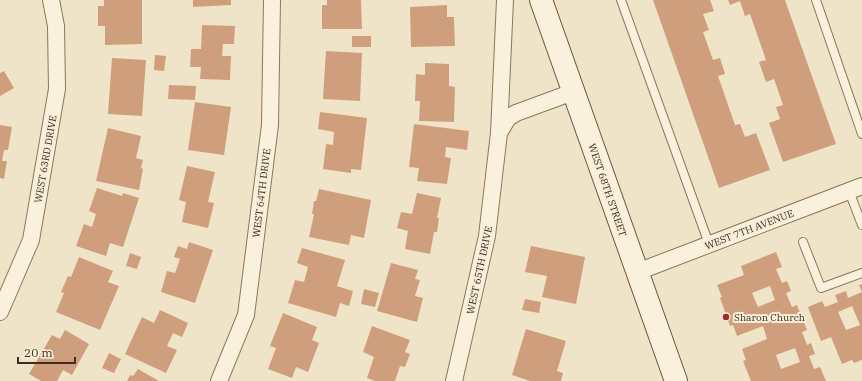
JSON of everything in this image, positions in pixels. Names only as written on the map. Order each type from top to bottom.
[{"type":"main road","name":"WEST 68TH STREET","points":[[541,0],[676,381]]},
{"type":"street","name":"WEST 63RD DRIVE","points":[[0,312],[31,240],[57,89],[56,26],[51,0]]},
{"type":"street","name":"WEST 64TH DRIVE","points":[[219,381],[246,315],[270,125],[272,0]]},
{"type":"street","name":"WEST 65TH DRIVE","points":[[454,381],[487,236],[499,133],[504,0]]},
{"type":"street","name":"WEST 65TH DRIVE","points":[[499,133],[508,118],[516,113],[573,92]]},
{"type":"street","name":"WEST 7TH AVENUE","points":[[637,272],[856,188]]},
{"type":"lane","points":[[621,0],[709,244]]},
{"type":"lane","points":[[816,0],[862,134]]},
{"type":"lane","points":[[856,188],[862,225]]},
{"type":"lane","points":[[803,242],[821,288],[862,273]]},
{"type":"building","points":[[104,0],[142,0],[142,44],[105,45],[105,26],[98,26],[98,6],[104,6]]},
{"type":"building","points":[[193,0],[231,0],[231,5],[193,7]]},
{"type":"building","points":[[327,0],[361,0],[362,29],[322,29],[322,5],[327,5]]},
{"type":"building","points":[[653,0],[710,0],[714,11],[703,14],[709,30],[703,32],[713,60],[720,58],[725,74],[718,76],[735,125],[740,124],[745,137],[756,133],[770,170],[719,188]]},
{"type":"building","points":[[728,0],[785,0],[836,144],[783,162],[769,123],[780,119],[776,107],[783,105],[774,79],[766,82],[759,62],[766,60],[750,14],[745,16],[740,1],[730,5]]},
{"type":"building","points":[[447,5],[447,17],[454,17],[455,46],[411,47],[410,7]]},
{"type":"building","points":[[202,25],[235,26],[234,44],[223,44],[222,56],[231,56],[230,80],[200,79],[201,67],[190,67],[191,49],[201,49]]},
{"type":"building","points":[[352,36],[371,36],[371,47],[352,47]]},
{"type":"building","points":[[326,51],[362,53],[360,101],[323,99]]},
{"type":"building","points":[[155,55],[166,56],[164,71],[154,70]]},
{"type":"building","points":[[112,58],[146,60],[142,116],[108,114]]},
{"type":"building","points":[[425,63],[449,64],[449,86],[455,87],[454,122],[419,121],[420,101],[415,101],[416,74],[425,75]]},
{"type":"building","points":[[4,71],[14,88],[0,96],[0,73]]},
{"type":"building","points":[[169,85],[196,86],[195,100],[168,99]]},
{"type":"building","points":[[195,102],[231,107],[224,155],[188,150]]},
{"type":"building","points":[[320,112],[367,118],[361,170],[351,169],[351,173],[323,169],[326,144],[333,145],[334,132],[318,129]]},
{"type":"building","points":[[414,124],[469,131],[467,150],[446,147],[445,157],[451,158],[447,184],[417,181],[419,168],[409,167]]},
{"type":"building","points":[[0,125],[12,127],[8,150],[4,150],[2,161],[7,161],[4,179],[0,178]]},
{"type":"building","points":[[108,128],[141,136],[136,158],[143,160],[139,190],[96,181]]},
{"type":"building","points":[[187,166],[215,172],[208,202],[214,203],[208,228],[182,222],[186,202],[179,200]]},
{"type":"building","points":[[97,188],[122,196],[123,193],[139,198],[123,247],[110,243],[106,256],[76,246],[84,224],[92,227],[96,214],[89,211]]},
{"type":"building","points":[[319,189],[371,200],[364,238],[351,235],[349,245],[309,237],[314,214],[312,214],[314,201],[316,201]]},
{"type":"building","points":[[417,193],[441,198],[437,218],[439,218],[437,232],[434,232],[430,254],[405,249],[408,231],[397,228],[401,212],[412,214]]},
{"type":"building","points":[[189,242],[213,250],[195,303],[161,292],[167,271],[175,273],[180,259],[174,257],[178,246],[187,249]]},
{"type":"building","points":[[531,246],[585,257],[576,304],[542,297],[547,276],[525,272]]},
{"type":"building","points":[[302,248],[345,260],[337,286],[353,291],[349,306],[340,303],[336,317],[288,303],[295,280],[304,282],[308,267],[297,263]]},
{"type":"building","points":[[776,252],[782,267],[776,269],[782,283],[787,281],[791,291],[786,293],[792,307],[797,305],[807,330],[802,332],[807,345],[811,343],[815,354],[809,356],[814,369],[820,367],[826,381],[751,381],[743,361],[746,360],[742,349],[767,339],[763,326],[737,336],[733,325],[730,326],[717,285],[744,275],[741,266]],"holes":[[[770,286],[775,300],[758,307],[752,293]],[[795,348],[800,362],[781,369],[776,355]]]},
{"type":"building","points":[[130,253],[141,257],[137,269],[126,266]]},
{"type":"building","points":[[79,257],[113,271],[108,282],[119,286],[100,330],[56,312],[64,293],[61,292],[68,276],[71,277]]},
{"type":"building","points":[[391,263],[418,270],[415,279],[420,280],[415,296],[423,298],[417,322],[377,311]]},
{"type":"building","points":[[862,284],[862,292],[859,285]]},
{"type":"building","points":[[364,289],[379,293],[375,307],[361,304]]},
{"type":"building","points":[[846,291],[848,298],[862,292],[862,360],[854,363],[852,360],[842,364],[831,337],[821,341],[808,307],[822,301],[825,307],[838,302],[835,295]],"holes":[[[852,306],[860,325],[846,330],[838,312]]]},
{"type":"building","points":[[525,299],[541,302],[539,313],[522,310]]},
{"type":"building","points":[[160,310],[188,323],[182,337],[173,333],[167,346],[177,350],[166,373],[125,354],[142,317],[154,323]]},
{"type":"building","points":[[283,313],[317,327],[312,340],[319,343],[308,372],[296,367],[292,378],[268,369],[276,348],[270,346]]},
{"type":"building","points":[[372,326],[410,340],[405,352],[410,354],[405,367],[400,366],[395,381],[375,381],[367,378],[374,357],[363,352]]},
{"type":"building","points":[[526,329],[566,341],[557,371],[563,373],[561,381],[530,381],[512,375]]},
{"type":"building","points":[[65,330],[89,344],[72,375],[63,370],[57,381],[41,381],[29,374],[52,335],[60,339]]},
{"type":"building","points":[[109,353],[121,359],[114,373],[102,368]]},
{"type":"building","points":[[138,369],[159,381],[127,381],[130,375],[133,376]]},
{"type":"place","name":"Sharon Church","points":[[726,317]]}]
